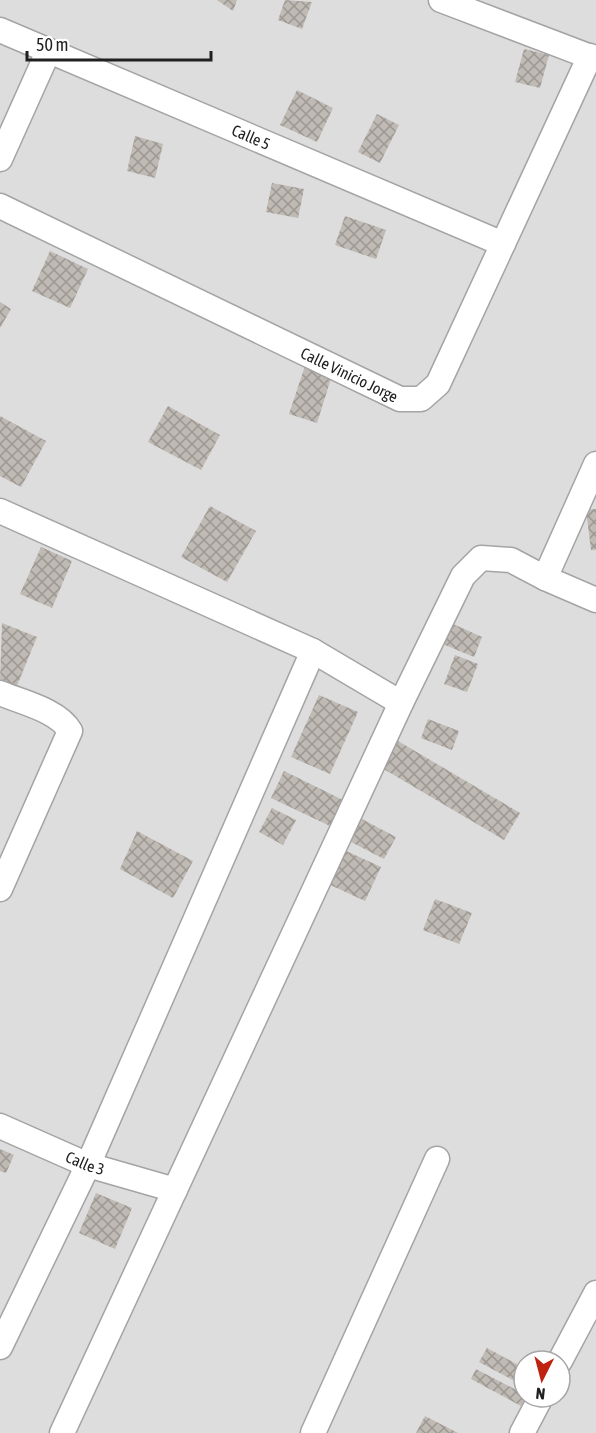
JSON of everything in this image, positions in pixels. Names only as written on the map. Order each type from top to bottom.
[{"type":"street","points":[[441,0],[593,57]]},
{"type":"street","name":"Calle 5","points":[[0,30],[502,244]]},
{"type":"street","points":[[0,159],[48,52]]},
{"type":"street","name":"Calle Vinicio Jorge","points":[[0,206],[400,399],[421,399],[438,384],[502,244],[593,57]]},
{"type":"street","points":[[544,578],[596,464]]},
{"type":"street","points":[[0,511],[313,651],[401,703]]},
{"type":"street","points":[[62,1433],[401,703],[463,576],[481,558],[511,560],[544,578],[596,600]]},
{"type":"street","points":[[0,1347],[88,1165],[313,651]]},
{"type":"street","points":[[0,693],[55,716],[66,723],[70,730],[0,889]]},
{"type":"street","name":"Calle 3","points":[[0,1126],[88,1165],[175,1190]]},
{"type":"street","points":[[313,1433],[437,1159]]},
{"type":"street","points":[[566,1349],[596,1293]]},
{"type":"street","points":[[522,1433],[535,1409]]},
{"type":"shaded area","points":[[0,0],[596,0],[596,1433],[0,1433]]},
{"type":"building","points":[[217,0],[237,0],[233,11]]},
{"type":"building","points":[[285,0],[312,2],[302,29],[278,20]]},
{"type":"building","points":[[524,49],[549,55],[540,88],[515,82]]},
{"type":"building","points":[[297,90],[333,108],[317,142],[280,125]]},
{"type":"building","points":[[377,114],[399,125],[380,163],[358,152]]},
{"type":"building","points":[[135,136],[163,144],[155,178],[127,171]]},
{"type":"building","points":[[272,183],[304,189],[298,218],[266,212]]},
{"type":"building","points":[[345,216],[386,230],[376,259],[335,245]]},
{"type":"building","points":[[50,251],[88,269],[70,308],[32,291]]},
{"type":"building","points":[[0,302],[11,309],[0,328]]},
{"type":"building","points":[[306,363],[333,372],[317,423],[289,414]]},
{"type":"building","points":[[168,406],[220,435],[201,470],[148,442]]},
{"type":"building","points":[[0,416],[46,441],[21,487],[0,476]]},
{"type":"building","points":[[210,506],[256,531],[227,582],[181,557]]},
{"type":"building","points":[[596,509],[596,550],[591,550],[586,510]]},
{"type":"building","points":[[41,547],[72,561],[52,608],[20,594]]},
{"type":"building","points":[[442,619],[482,637],[474,657],[433,640]]},
{"type":"building","points":[[2,623],[37,637],[16,688],[0,681]]},
{"type":"building","points":[[455,655],[478,664],[467,692],[444,684]]},
{"type":"building","points":[[319,695],[358,712],[330,774],[291,757]]},
{"type":"building","points":[[428,719],[459,731],[452,750],[421,738]]},
{"type":"building","points":[[398,741],[520,813],[504,840],[382,768]]},
{"type":"building","points":[[284,771],[343,800],[330,826],[271,798]]},
{"type":"building","points":[[272,808],[296,820],[283,845],[259,832]]},
{"type":"building","points":[[360,818],[396,837],[384,859],[349,841]]},
{"type":"building","points":[[137,831],[193,861],[173,898],[120,869]]},
{"type":"building","points":[[342,849],[381,867],[365,901],[326,883]]},
{"type":"building","points":[[435,899],[472,913],[459,944],[423,930]]},
{"type":"building","points":[[0,1149],[14,1155],[6,1173],[0,1171]]},
{"type":"building","points":[[96,1193],[132,1208],[115,1249],[79,1233]]},
{"type":"building","points":[[487,1348],[512,1362],[512,1380],[479,1362]]},
{"type":"building","points":[[476,1369],[512,1388],[512,1401],[471,1379]]},
{"type":"building","points":[[425,1416],[458,1433],[416,1433]]}]
